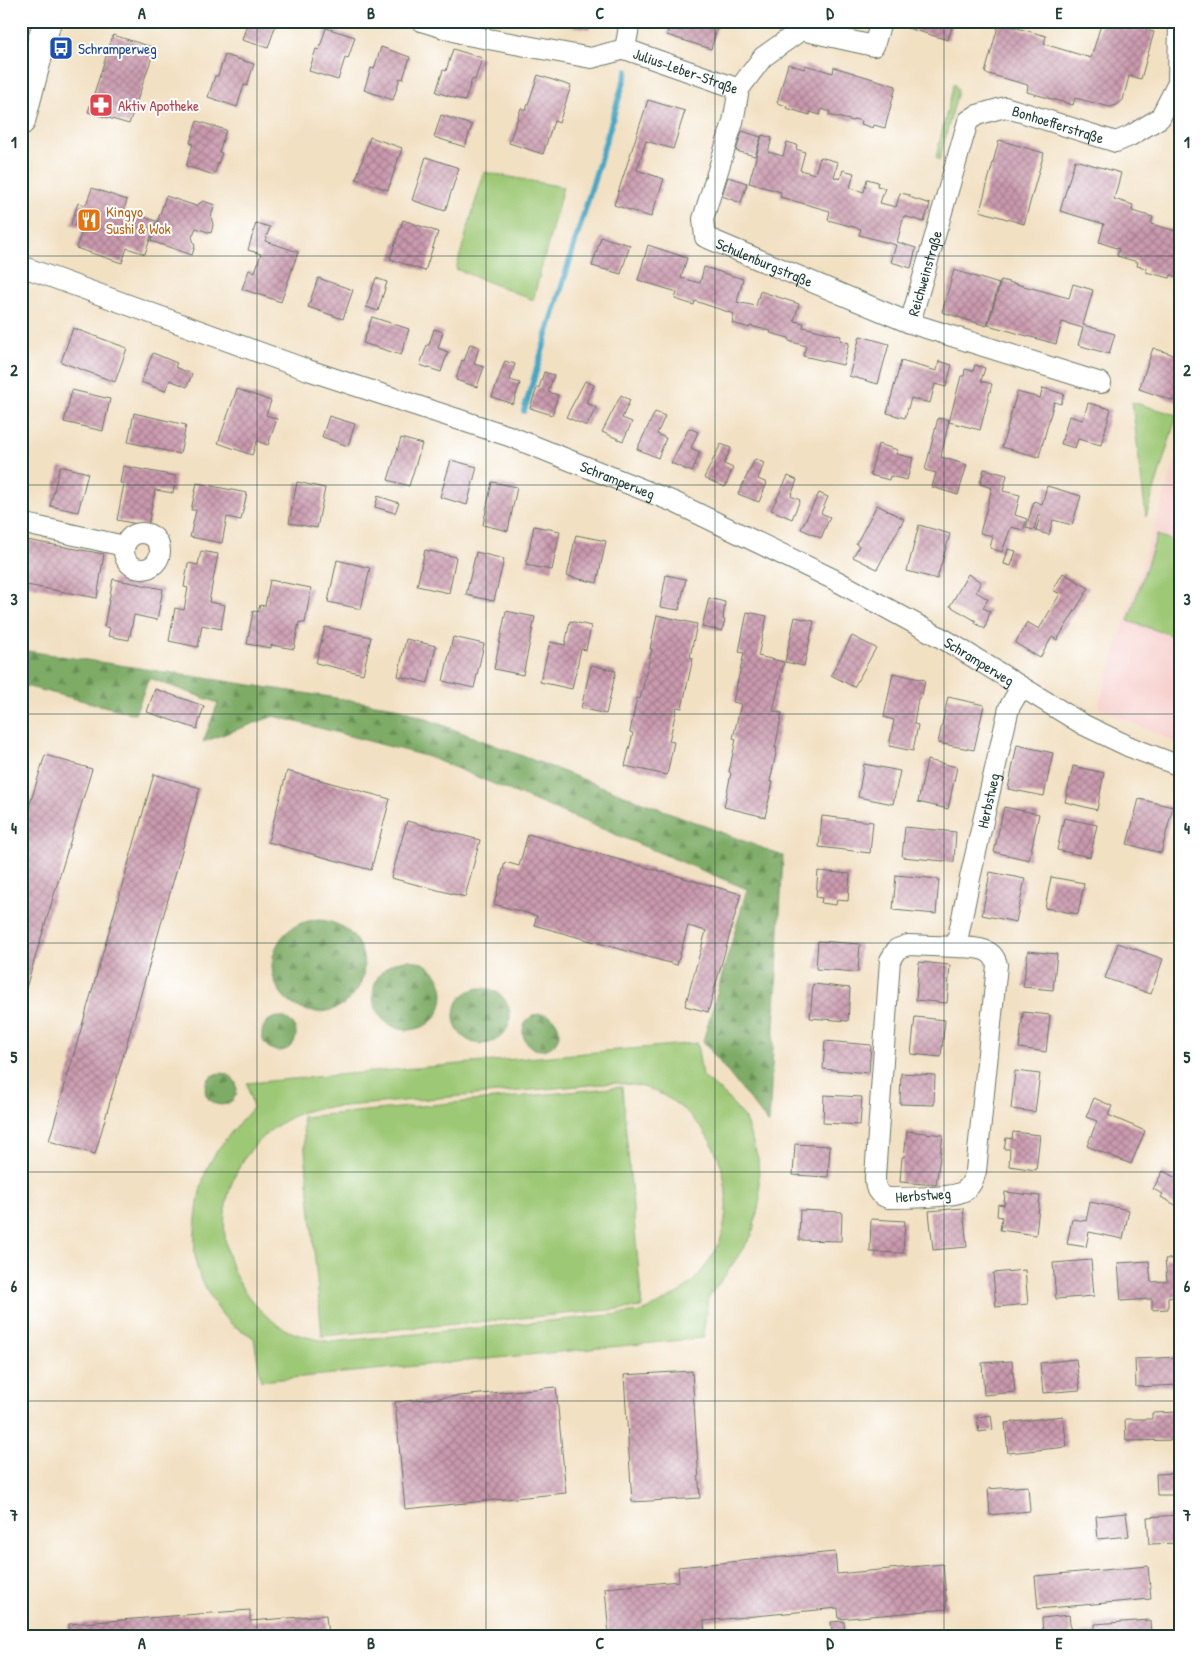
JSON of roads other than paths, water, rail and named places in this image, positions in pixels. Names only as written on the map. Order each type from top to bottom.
[{"type":"street","points":[[21,121],[47,21]]},
{"type":"street","name":"Julius-Leber-Straße","points":[[421,21],[467,35],[591,58],[625,48],[739,90],[763,57],[801,30],[874,46],[881,21]]},
{"type":"street","points":[[625,48],[630,21]]},
{"type":"street","name":"Bonhoefferstraße","points":[[972,118],[1005,107],[1116,142],[1130,136],[1160,118],[1178,83],[1178,21]]},
{"type":"street","name":"Schulenburgstraße","points":[[739,90],[733,122],[703,218],[705,237],[910,323]]},
{"type":"street","name":"Reichweinstraße","points":[[972,118],[968,121],[910,323],[1100,383]]},
{"type":"street","name":"Schramperweg","points":[[21,266],[308,370],[509,436],[674,502],[835,580],[947,641],[1084,725],[1130,747],[1180,766]]},
{"type":"street","points":[[21,523],[124,546]]},
{"type":"street","name":"Herbstweg","points":[[956,946],[1009,708],[1021,687]]},
{"type":"street","name":"Herbstweg","points":[[908,945],[956,946],[991,952],[996,958],[997,965],[976,1171],[972,1182],[964,1192],[952,1195],[888,1198],[880,1195],[875,1188],[875,1177],[890,960],[896,950],[908,945]]},
{"type":"waterway","points":[[524,411],[627,71]]},
{"type":"place","name":"Schramperweg","points":[[61,48]]},
{"type":"place","name":"Aktiv Apotheke","points":[[101,105]]},
{"type":"place","name":"Kingyo Sushi & Wok","points":[[89,220]]}]
